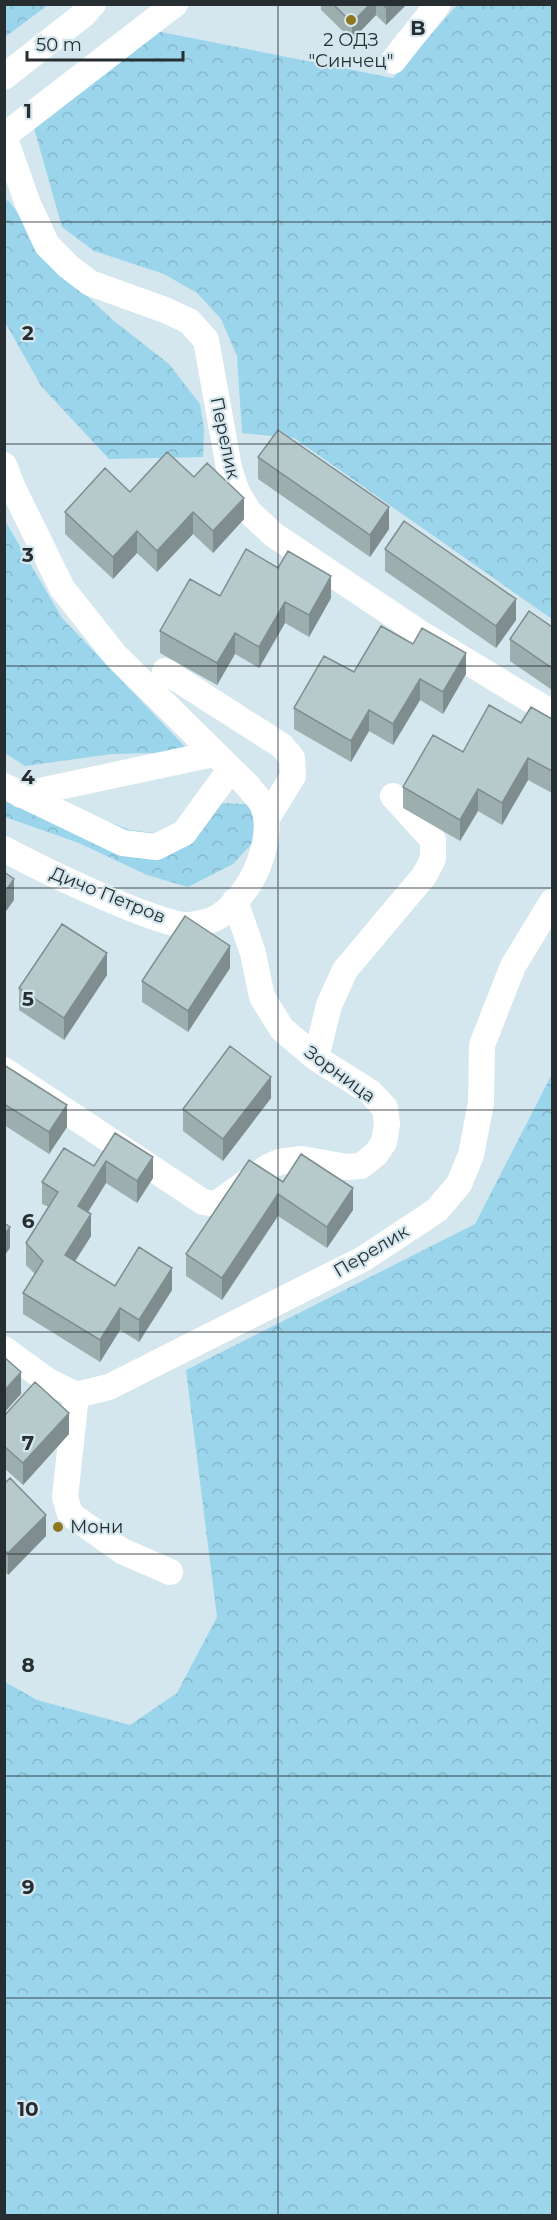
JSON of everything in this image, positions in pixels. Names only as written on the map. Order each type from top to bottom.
[{"type":"street","points":[[4,77],[83,15],[93,4]]},
{"type":"street","points":[[4,136],[175,4]]},
{"type":"street","points":[[393,61],[438,4]]},
{"type":"street","name":"Перелик","points":[[4,136],[28,204],[47,245],[90,283],[189,321],[206,340],[229,468],[237,492],[249,512],[274,535],[410,626],[552,713]]},
{"type":"street","points":[[4,465],[62,588],[115,655],[248,786],[262,803],[267,818]]},
{"type":"street","points":[[165,671],[282,746],[292,758],[292,776],[267,818]]},
{"type":"street","points":[[13,791],[123,843],[156,847],[184,833],[222,762]]},
{"type":"street","points":[[13,791],[222,762]]},
{"type":"street","points":[[316,1058],[329,1005],[345,970],[424,876],[433,858],[433,840],[393,796]]},
{"type":"street","name":"Дичо Петров","points":[[4,849],[23,860],[114,901],[162,920],[187,926],[215,918],[236,901],[251,882],[264,850],[267,818]]},
{"type":"street","name":"Зорница","points":[[4,1070],[203,1202],[216,1204],[268,1167],[279,1162],[303,1159],[346,1167],[361,1166],[376,1154],[384,1142],[387,1124],[385,1108],[370,1092],[316,1058],[282,1029],[262,997],[253,954],[236,901]]},
{"type":"street","name":"Перелик","points":[[76,1395],[108,1387],[363,1259],[437,1210],[459,1184],[471,1155],[481,1103],[482,1045],[513,966],[552,902]]},
{"type":"street","points":[[4,1349],[48,1381],[76,1395],[65,1497],[70,1514],[122,1551],[170,1572]]},
{"type":"green space","points":[[5,4],[48,4],[48,5],[5,37]]},
{"type":"green space","points":[[457,5],[552,5],[552,619],[294,438],[242,433],[237,356],[221,319],[197,293],[164,274],[94,251],[62,227],[34,128],[156,31],[393,78]]},
{"type":"green space","points":[[4,200],[9,201],[58,269],[114,321],[169,364],[200,404],[204,429],[203,457],[109,459],[41,386],[5,322]]},
{"type":"green space","points":[[4,519],[62,618],[190,752],[112,754],[25,766],[5,753]]},
{"type":"green space","points":[[5,776],[34,792],[130,830],[172,835],[223,803],[259,805],[258,837],[233,864],[188,887],[147,875],[79,843],[5,817]]},
{"type":"green space","points":[[552,1074],[552,2215],[5,2215],[5,1682],[37,1700],[130,1725],[177,1693],[217,1617],[186,1370],[475,1224]]},
{"type":"building","points":[[333,4],[370,4],[352,23]]},
{"type":"building","points":[[278,430],[389,507],[370,535],[258,457]]},
{"type":"building","points":[[167,452],[194,477],[207,463],[244,498],[213,531],[193,512],[157,551],[137,531],[113,557],[65,512],[105,468],[130,492]]},
{"type":"building","points":[[404,521],[516,599],[496,626],[385,549]]},
{"type":"building","points":[[246,549],[278,568],[288,551],[331,576],[309,615],[285,602],[259,647],[235,633],[217,663],[160,631],[190,579],[220,596]]},
{"type":"building","points":[[529,611],[552,627],[552,668],[510,639]]},
{"type":"building","points":[[381,626],[413,644],[422,628],[466,653],[443,692],[420,679],[393,724],[369,710],[351,741],[294,708],[324,656],[354,672]]},
{"type":"building","points":[[489,705],[521,723],[531,707],[552,719],[552,771],[528,758],[502,803],[478,789],[460,820],[403,787],[433,735],[463,752]]},
{"type":"building","points":[[4,872],[14,879],[4,893]]},
{"type":"building","points":[[185,916],[230,946],[188,1011],[142,981]]},
{"type":"building","points":[[62,924],[107,953],[64,1018],[19,988]]},
{"type":"building","points":[[230,1046],[271,1077],[223,1139],[183,1109]]},
{"type":"building","points":[[4,1065],[67,1105],[49,1132],[4,1104]]},
{"type":"building","points":[[115,1133],[153,1157],[137,1181],[106,1161],[78,1206],[91,1214],[65,1255],[115,1286],[139,1247],[172,1268],[139,1320],[120,1308],[100,1340],[23,1293],[43,1261],[26,1243],[58,1192],[42,1182],[64,1148],[94,1166]]},
{"type":"building","points":[[301,1154],[353,1188],[327,1227],[278,1194],[222,1278],[186,1254],[249,1160],[283,1182]]},
{"type":"building","points":[[4,1223],[10,1227],[4,1235]]},
{"type":"building","points":[[4,1357],[21,1372],[4,1391]]},
{"type":"building","points":[[35,1382],[69,1413],[23,1463],[4,1446],[4,1416]]},
{"type":"building","points":[[10,1478],[46,1515],[8,1553],[4,1550],[4,1484]]},
{"type":"place","name":"2 ОДЗ \"Синчец\"","points":[[351,20]]},
{"type":"place","name":"Мони","points":[[58,1527]]}]
